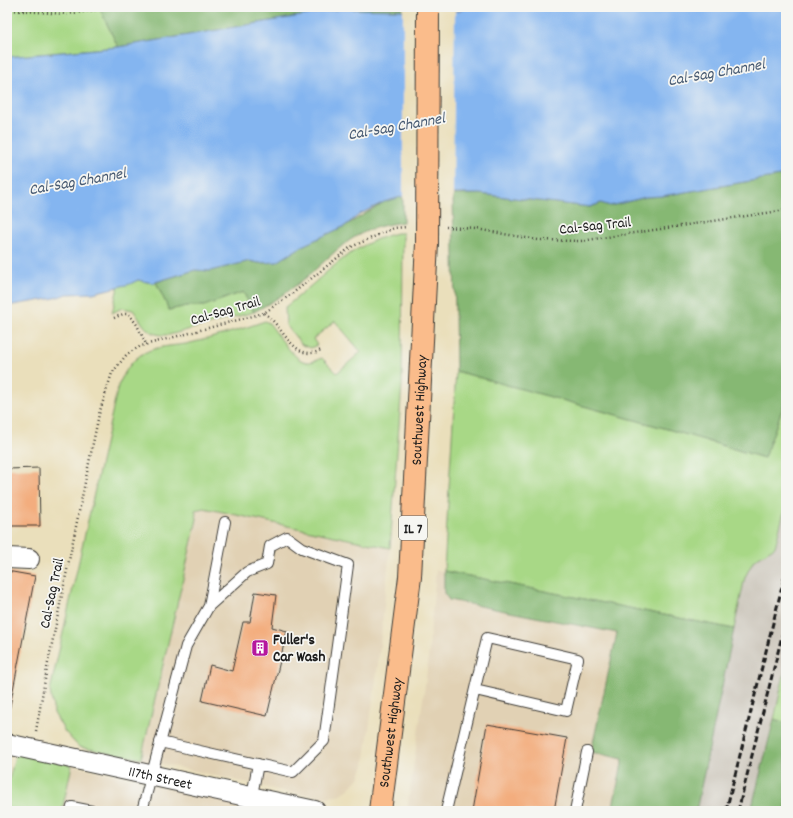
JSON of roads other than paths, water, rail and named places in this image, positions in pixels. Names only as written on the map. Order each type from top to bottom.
[{"type":"main road","name":"Southwest Highway","points":[[380,811],[410,577],[428,7]]},
{"type":"street","points":[[7,558],[29,559]]},
{"type":"street","name":"117th Street","points":[[7,744],[151,776],[250,804],[315,811]]},
{"type":"lane","points":[[209,606],[225,522]]},
{"type":"lane","points":[[142,811],[160,742],[186,646],[209,606],[247,572],[267,564],[270,546],[287,537],[302,548],[348,565],[324,741],[293,772],[160,742]]},
{"type":"lane","points":[[446,811],[487,638],[578,659],[566,711],[475,690]]},
{"type":"lane","points":[[575,811],[587,752]]},
{"type":"lane","points":[[250,804],[258,764]]},
{"type":"lane","points":[[71,811],[72,807],[92,811]]},
{"type":"water","name":"Cal-Sag Channel","points":[[468,7],[786,7],[786,175],[662,196],[646,197],[610,206],[601,203],[590,207],[480,194],[412,194],[384,202],[360,214],[345,226],[304,245],[277,262],[259,263],[250,261],[210,271],[195,270],[152,283],[138,280],[130,284],[93,293],[67,294],[55,298],[7,306],[7,57],[118,47],[341,9],[459,11]]},
{"type":"railway","points":[[726,811],[786,571]]},
{"type":"railway","points":[[738,811],[786,620]]},
{"type":"place","name":"Fuller's Car Wash","points":[[260,648]]}]
